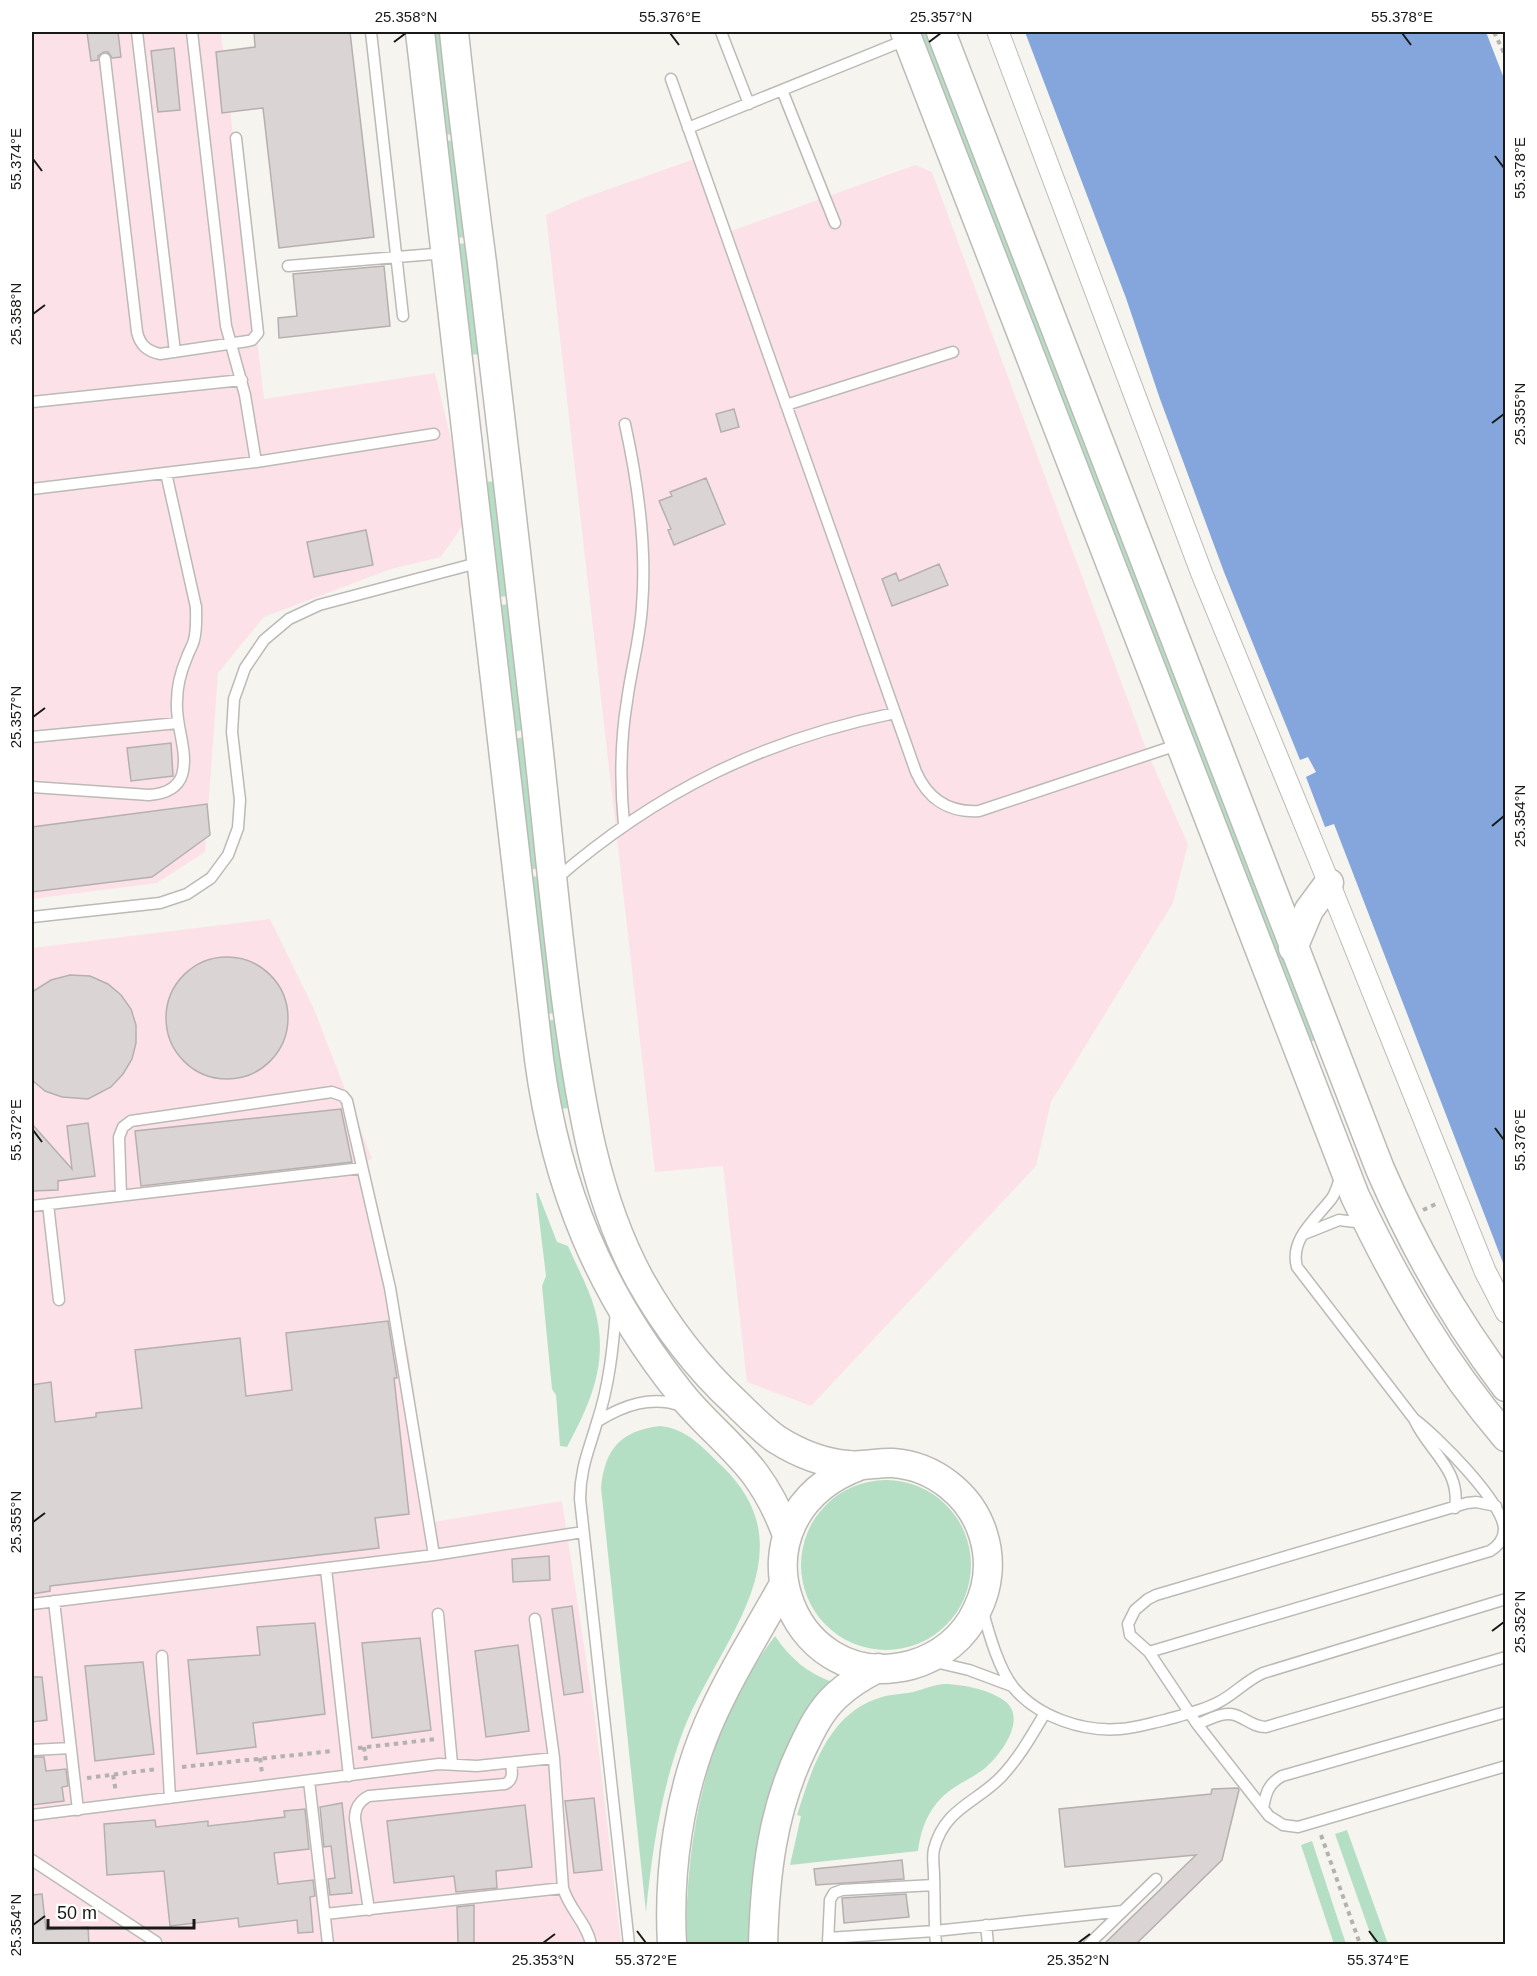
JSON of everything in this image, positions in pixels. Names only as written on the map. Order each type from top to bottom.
[{"type":"main road","points":[[420,32],[539,1059],[552,1137],[561,1171],[585,1238],[616,1301],[654,1359],[693,1409],[756,1476],[774,1504],[787,1535]]},
{"type":"main road","points":[[454,32],[572,1041],[598,1177],[621,1242],[653,1302],[704,1372],[773,1437],[805,1455],[831,1463],[859,1466]]},
{"type":"main road","points":[[941,32],[1380,1169],[1398,1210],[1440,1290],[1463,1328],[1506,1387]]},
{"type":"main road","points":[[907,35],[1305,1069],[1368,1224],[1423,1324],[1461,1381],[1506,1437]]},
{"type":"main road","points":[[1293,948],[1309,910],[1329,883]]},
{"type":"main road","points":[[1305,1069],[1316,1067],[1325,1071],[1351,1130],[1380,1169]]},
{"type":"main road","points":[[552,1137],[558,1127],[571,1128],[577,1161],[599,1224],[618,1259],[653,1302]]},
{"type":"main road","points":[[875,1463],[907,1465],[937,1477],[962,1497],[980,1524],[988,1555],[986,1587],[981,1603],[968,1627],[937,1654],[909,1665],[878,1668],[845,1660],[816,1642],[795,1616],[788,1601],[784,1584],[783,1559],[787,1535],[803,1504],[828,1481],[859,1466],[875,1463]]},
{"type":"main road","points":[[672,1944],[676,1850],[695,1761],[717,1704],[784,1584]]},
{"type":"main road","points":[[763,1944],[771,1844],[781,1801],[796,1760],[814,1725],[829,1704],[848,1685],[878,1668]]},
{"type":"street","points":[[998,32],[1202,574],[1485,1271],[1506,1312]]},
{"type":"lane","points":[[137,32],[175,352]]},
{"type":"lane","points":[[192,32],[224,308],[230,344],[242,380],[256,462]]},
{"type":"lane","points":[[371,32],[403,316]]},
{"type":"lane","points":[[721,32],[749,104]]},
{"type":"lane","points":[[688,128],[907,35]]},
{"type":"lane","points":[[105,59],[138,339],[147,350],[160,354],[230,344],[252,340],[256,337],[259,329],[236,138]]},
{"type":"lane","points":[[670,79],[916,772],[927,792],[945,806],[968,812],[979,811],[1180,744]]},
{"type":"lane","points":[[782,90],[835,223]]},
{"type":"lane","points":[[288,266],[446,253]]},
{"type":"lane","points":[[786,405],[953,352]]},
{"type":"lane","points":[[32,402],[242,380]]},
{"type":"lane","points":[[624,825],[621,781],[623,729],[639,638],[643,586],[638,494],[625,424]]},
{"type":"lane","points":[[32,489],[256,462],[434,434]]},
{"type":"lane","points":[[32,787],[148,795],[162,794],[173,788],[181,777],[184,765],[176,706],[177,689],[194,641],[197,625],[196,607],[166,473]]},
{"type":"lane","points":[[32,917],[160,903],[180,897],[211,878],[228,855],[238,828],[240,800],[232,732],[234,699],[245,668],[264,640],[289,619],[319,605],[482,562]]},
{"type":"lane","points":[[554,881],[624,825],[670,795],[742,759],[818,731],[895,713]]},
{"type":"lane","points":[[32,737],[178,723]]},
{"type":"lane","points":[[122,1196],[119,1137],[123,1127],[131,1121],[332,1092],[343,1096],[350,1106],[390,1288],[434,1555]]},
{"type":"lane","points":[[1344,1167],[1335,1193],[1315,1216],[1297,1246],[1295,1261],[1300,1274],[1414,1419],[1424,1439],[1451,1473],[1456,1489],[1455,1508]]},
{"type":"lane","points":[[32,1206],[362,1168]]},
{"type":"lane","points":[[48,1204],[59,1300]]},
{"type":"lane","points":[[1304,1234],[1339,1220],[1368,1224]]},
{"type":"lane","points":[[616,1301],[609,1365],[598,1421],[587,1450],[580,1483],[628,1944]]},
{"type":"lane","points":[[598,1421],[615,1410],[634,1403],[674,1403],[693,1409]]},
{"type":"lane","points":[[1149,1652],[1490,1551],[1501,1541],[1504,1527],[1496,1506],[1437,1438],[1414,1419]]},
{"type":"lane","points":[[1496,1506],[1476,1502],[1148,1599],[1135,1610],[1128,1624],[1130,1635],[1149,1652],[1197,1724],[1275,1822],[1298,1827],[1506,1766]]},
{"type":"lane","points":[[32,1604],[434,1555],[584,1532]]},
{"type":"lane","points":[[326,1569],[349,1776]]},
{"type":"lane","points":[[925,1660],[969,1670],[1012,1686],[1045,1713],[1063,1721],[1101,1729],[1130,1727],[1190,1714],[1220,1702],[1251,1678],[1263,1673],[1506,1599]]},
{"type":"lane","points":[[54,1601],[78,1810]]},
{"type":"lane","points":[[981,1603],[994,1646],[1012,1686]]},
{"type":"lane","points":[[438,1614],[452,1764]]},
{"type":"lane","points":[[535,1619],[554,1758],[563,1888],[591,1944]]},
{"type":"lane","points":[[162,1656],[170,1798]]},
{"type":"lane","points":[[1197,1724],[1226,1714],[1237,1715],[1253,1725],[1266,1727],[1506,1657]]},
{"type":"lane","points":[[1232,1693],[1231,1704],[1237,1715]]},
{"type":"lane","points":[[1263,1808],[1265,1793],[1269,1786],[1282,1776],[1506,1712]]},
{"type":"lane","points":[[936,1944],[934,1850],[940,1834],[950,1818],[963,1805],[1005,1773],[1045,1713]]},
{"type":"lane","points":[[32,1750],[71,1748]]},
{"type":"lane","points":[[32,1815],[439,1764],[477,1766],[554,1758]]},
{"type":"lane","points":[[369,1910],[355,1819],[359,1803],[369,1796],[505,1784],[512,1776],[511,1762]]},
{"type":"lane","points":[[309,1781],[328,1944]]},
{"type":"lane","points":[[32,1860],[156,1942]]},
{"type":"lane","points":[[1089,1944],[1156,1880]]},
{"type":"lane","points":[[934,1885],[837,1891],[830,1900],[828,1941],[1124,1911]]},
{"type":"lane","points":[[325,1914],[563,1888]]},
{"type":"lane","points":[[986,1924],[988,1944]]},
{"type":"path","points":[[1494,32],[1506,57]]},
{"type":"path","points":[[1428,1208],[1440,1202]]},
{"type":"path","points":[[74,1779],[450,1738]]},
{"type":"path","points":[[1317,1822],[1360,1944]]},
{"type":"shaded area","points":[[32,32],[221,32],[264,399],[435,373],[463,489],[462,526],[441,557],[391,569],[264,617],[218,673],[205,852],[157,883],[32,899]]},
{"type":"shaded area","points":[[703,156],[731,231],[915,165],[932,172],[1148,754],[1188,844],[1173,903],[1051,1102],[1036,1166],[811,1406],[747,1382],[723,1166],[655,1172],[546,215],[578,200]]},
{"type":"shaded area","points":[[270,919],[314,1009],[372,1159],[366,1161],[409,1356],[432,1522],[562,1501],[595,1718],[621,1944],[32,1944],[32,948]]},
{"type":"green space","points":[[432,32],[444,32],[455,134],[444,135]]},
{"type":"green space","points":[[918,32],[929,32],[1317,1039],[1308,1043]]},
{"type":"green space","points":[[456,140],[467,237],[457,238],[445,141]]},
{"type":"green space","points":[[468,243],[481,355],[470,354],[457,244]]},
{"type":"green space","points":[[496,481],[509,596],[498,597],[486,482]]},
{"type":"green space","points":[[510,604],[523,730],[513,732],[500,605]]},
{"type":"green space","points":[[525,737],[540,868],[529,870],[514,739]]},
{"type":"green space","points":[[541,876],[556,1013],[546,1014],[530,877]]},
{"type":"green space","points":[[557,1019],[569,1108],[559,1109],[547,1021]]},
{"type":"green space","points":[[536,1193],[538,1193],[557,1242],[568,1246],[583,1278],[595,1310],[599,1329],[599,1364],[595,1381],[590,1398],[567,1447],[560,1446],[556,1395],[552,1389],[542,1286],[546,1276]]},
{"type":"green space","points":[[660,1426],[687,1435],[723,1467],[748,1500],[759,1533],[758,1567],[748,1600],[682,1734],[668,1777],[658,1822],[646,1912],[601,1488],[606,1463],[617,1444],[634,1432]]},
{"type":"green space","points":[[886,1480],[918,1487],[933,1494],[946,1505],[957,1518],[964,1533],[971,1565],[964,1597],[957,1612],[946,1625],[933,1636],[918,1643],[886,1650],[854,1643],[839,1636],[826,1625],[815,1612],[808,1597],[801,1565],[808,1533],[815,1518],[826,1505],[839,1494],[854,1487]]},
{"type":"green space","points":[[775,1636],[800,1664],[832,1682],[759,1838],[752,1886],[751,1944],[686,1944],[690,1861],[705,1782],[732,1707],[751,1671]]},
{"type":"green space","points":[[944,1684],[977,1688],[993,1694],[1006,1702],[1014,1718],[1009,1737],[997,1756],[984,1769],[947,1793],[936,1804],[924,1826],[918,1851],[790,1865],[801,1816],[797,1815],[809,1779],[825,1744],[836,1729],[848,1715],[864,1704],[886,1696]]},
{"type":"green space","points":[[1347,1830],[1388,1944],[1374,1944],[1335,1834]]},
{"type":"green space","points":[[1312,1841],[1346,1944],[1334,1944],[1301,1845]]},
{"type":"water","points":[[1025,32],[1486,32],[1505,81],[1505,1268],[1334,824],[1325,827],[1306,777],[1316,772],[1308,757],[1300,760],[1224,572],[1160,399],[1126,298]]},
{"type":"building","points":[[87,32],[118,32],[121,57],[112,58],[108,52],[104,52],[98,56],[98,60],[91,61]]},
{"type":"building","points":[[254,32],[350,32],[374,237],[279,248],[263,108],[222,113],[216,52],[255,47]]},
{"type":"building","points":[[174,48],[180,110],[158,112],[151,51]]},
{"type":"building","points":[[384,266],[390,326],[279,338],[278,318],[297,316],[293,274]]},
{"type":"building","points":[[734,409],[739,427],[721,432],[716,414]]},
{"type":"building","points":[[706,478],[725,524],[674,545],[668,530],[671,529],[659,501],[672,496],[670,492]]},
{"type":"building","points":[[366,530],[373,565],[314,577],[307,542]]},
{"type":"building","points":[[939,564],[948,585],[892,606],[882,579],[896,573],[899,581]]},
{"type":"building","points":[[171,743],[173,776],[131,781],[127,748]]},
{"type":"building","points":[[207,804],[210,835],[152,877],[32,892],[32,827]]},
{"type":"building","points":[[227,957],[251,961],[270,975],[284,994],[288,1018],[284,1042],[270,1061],[251,1075],[227,1079],[203,1075],[184,1061],[170,1042],[166,1018],[170,994],[184,975],[203,961]]},
{"type":"building","points":[[70,975],[90,976],[108,984],[121,995],[131,1009],[136,1025],[136,1043],[132,1059],[123,1074],[111,1087],[88,1099],[62,1097],[45,1091],[32,1080],[32,992],[51,980]]},
{"type":"building","points":[[341,1109],[352,1162],[141,1186],[135,1131]]},
{"type":"building","points":[[88,1123],[95,1176],[58,1181],[58,1190],[32,1191],[32,1124],[72,1169],[67,1126]]},
{"type":"building","points":[[388,1321],[397,1378],[394,1378],[409,1514],[375,1518],[379,1548],[50,1586],[50,1591],[32,1594],[32,1385],[51,1382],[55,1422],[96,1417],[96,1413],[142,1408],[135,1350],[240,1338],[246,1396],[292,1390],[286,1333]]},
{"type":"building","points":[[549,1556],[550,1580],[513,1582],[512,1559]]},
{"type":"building","points":[[572,1606],[583,1692],[564,1695],[552,1609]]},
{"type":"building","points":[[315,1623],[325,1714],[253,1723],[256,1747],[197,1754],[188,1660],[260,1655],[257,1627]]},
{"type":"building","points":[[420,1638],[431,1730],[372,1738],[362,1643]]},
{"type":"building","points":[[518,1645],[529,1731],[486,1737],[475,1651]]},
{"type":"building","points":[[143,1662],[154,1754],[95,1761],[85,1666]]},
{"type":"building","points":[[32,1677],[42,1677],[47,1720],[32,1722]]},
{"type":"building","points":[[32,1757],[44,1757],[46,1771],[66,1769],[68,1786],[62,1787],[64,1801],[32,1805]]},
{"type":"building","points":[[1238,1788],[1222,1860],[1136,1944],[1104,1944],[1196,1855],[1065,1867],[1059,1809],[1211,1794],[1212,1789]]},
{"type":"building","points":[[594,1798],[602,1870],[574,1873],[565,1801]]},
{"type":"building","points":[[342,1803],[352,1893],[330,1895],[328,1879],[335,1878],[331,1846],[324,1847],[320,1807]]},
{"type":"building","points":[[525,1805],[532,1867],[496,1871],[497,1888],[456,1892],[454,1876],[394,1883],[387,1821]]},
{"type":"building","points":[[305,1809],[309,1849],[274,1853],[278,1884],[313,1880],[315,1896],[310,1897],[313,1932],[298,1933],[297,1920],[239,1927],[238,1918],[170,1926],[164,1871],[107,1875],[104,1824],[155,1820],[156,1827],[208,1821],[208,1826],[285,1817],[284,1811]]},
{"type":"building","points":[[902,1860],[904,1879],[816,1885],[814,1869]]},
{"type":"building","points":[[42,1894],[46,1930],[88,1927],[89,1944],[32,1944],[32,1895]]},
{"type":"building","points":[[906,1894],[909,1917],[844,1923],[842,1898]]},
{"type":"building","points":[[474,1905],[474,1944],[458,1944],[457,1907]]}]
